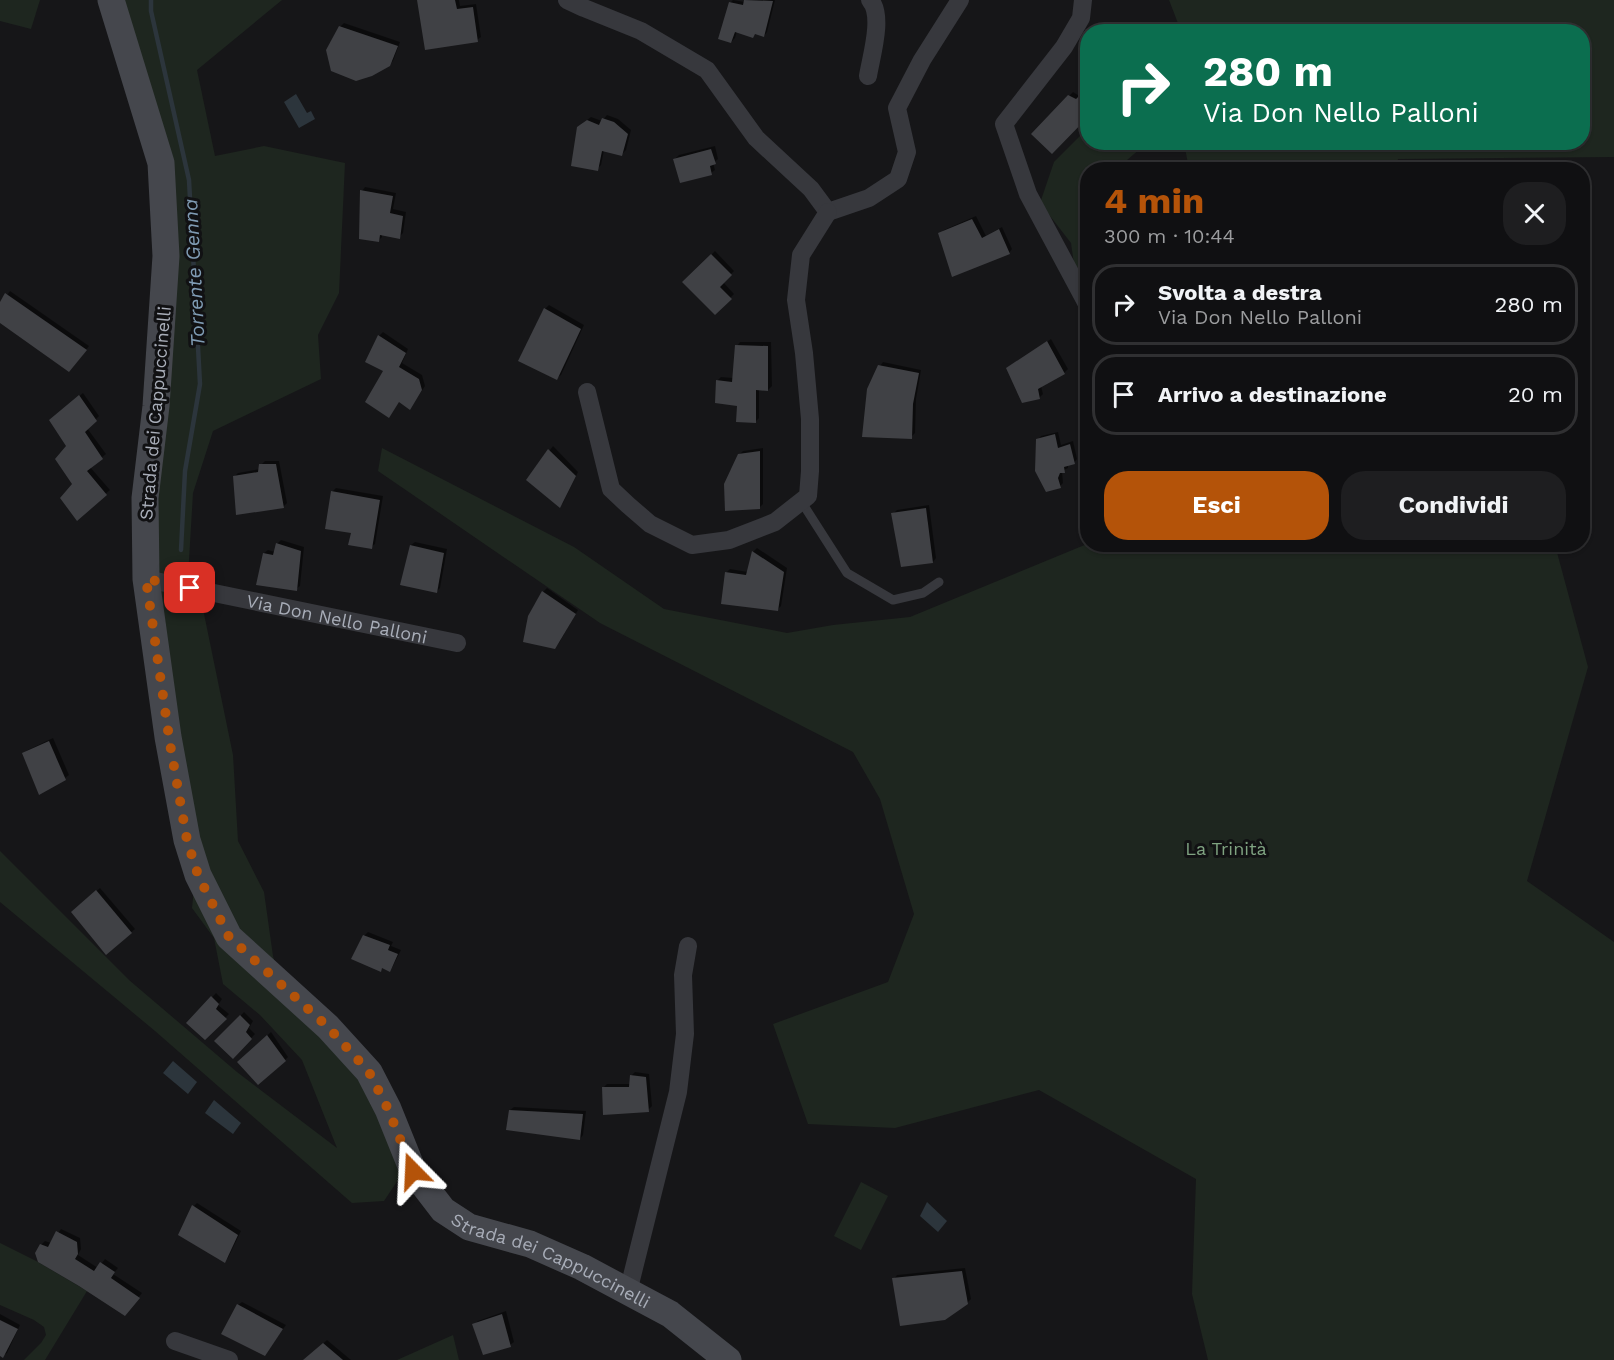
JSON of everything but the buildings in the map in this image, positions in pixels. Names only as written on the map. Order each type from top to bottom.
[{"type":"street","name":"Strada dei Cappuccinelli","points":[[111,0],[160,163],[166,256],[156,406],[145,498],[146,579],[168,737],[187,840],[198,875],[229,937],[328,1027],[369,1072],[388,1109],[413,1171],[443,1210],[469,1227],[530,1244],[582,1267],[670,1314],[728,1360]]},
{"type":"street","points":[[567,0],[641,31],[706,70],[756,138],[811,189],[828,212]]},
{"type":"street","points":[[868,76],[877,25],[875,6],[870,0]]},
{"type":"street","points":[[587,392],[611,489],[650,524],[692,545],[729,540],[775,522],[808,496],[810,419],[796,300],[801,255],[828,212],[869,198],[898,179],[907,152],[897,108],[922,60],[960,0]]},
{"type":"street","points":[[1080,291],[1028,194],[1004,124],[1064,47],[1081,18],[1083,0]]},
{"type":"street","name":"Via Don Nello Palloni","points":[[146,579],[457,643]]},
{"type":"street","points":[[628,1292],[678,1092],[685,1034],[683,975],[688,946]]},
{"type":"street","points":[[175,1341],[229,1360]]},
{"type":"lane","points":[[801,501],[847,573],[893,600],[923,593],[939,582]]},
{"type":"green space","points":[[0,0],[40,0],[31,29],[0,21]]},
{"type":"green space","points":[[111,0],[282,0],[197,70],[215,156],[264,146],[345,163],[339,293],[318,335],[321,379],[213,431],[193,493],[188,577],[202,604],[233,755],[238,841],[264,892],[273,956],[281,985],[369,1072],[402,1174],[384,1201],[352,1203],[155,1031],[0,902],[0,851],[129,980],[237,1072],[337,1148],[302,1060],[260,1015],[223,984],[214,938],[192,908],[196,869],[146,579],[161,163]]},
{"type":"green space","points":[[1169,0],[1614,0],[1614,157],[1398,159],[1397,162],[1188,162],[1185,150],[1590,150],[1590,24],[1178,24]]},
{"type":"green space","points":[[1080,136],[1080,150],[1139,150],[1125,162],[1080,162],[1080,291],[1071,243],[1040,203],[1054,162]]},
{"type":"green space","name":"La Trinità","points":[[382,448],[574,547],[664,609],[787,633],[833,625],[910,617],[1080,547],[1080,552],[1557,552],[1588,667],[1527,881],[1614,942],[1614,1360],[1208,1360],[1192,1294],[1196,1179],[1039,1090],[895,1128],[808,1124],[773,1024],[888,982],[914,914],[880,799],[853,752],[600,623],[378,471]]},
{"type":"green space","points":[[861,1182],[888,1196],[861,1250],[834,1236]]},
{"type":"green space","points":[[0,1243],[87,1291],[45,1360],[24,1360],[46,1335],[44,1327],[0,1305]]},
{"type":"green space","points":[[453,1335],[459,1360],[397,1360]]},
{"type":"shaded area","points":[[296,94],[307,113],[311,111],[315,119],[299,128],[284,102]]},
{"type":"shaded area","points":[[173,1061],[197,1082],[188,1094],[163,1073]]},
{"type":"shaded area","points":[[214,1100],[241,1123],[233,1134],[205,1113]]},
{"type":"shaded area","points":[[927,1202],[947,1221],[938,1232],[920,1216]]},
{"type":"waterway","name":"Torrente Genna","points":[[151,0],[151,11],[189,180],[200,384],[185,471],[181,550]]},
{"type":"route","points":[[190,588],[146,579],[170,744],[187,840],[198,875],[229,937],[328,1027],[369,1072],[388,1109],[413,1171]]}]
